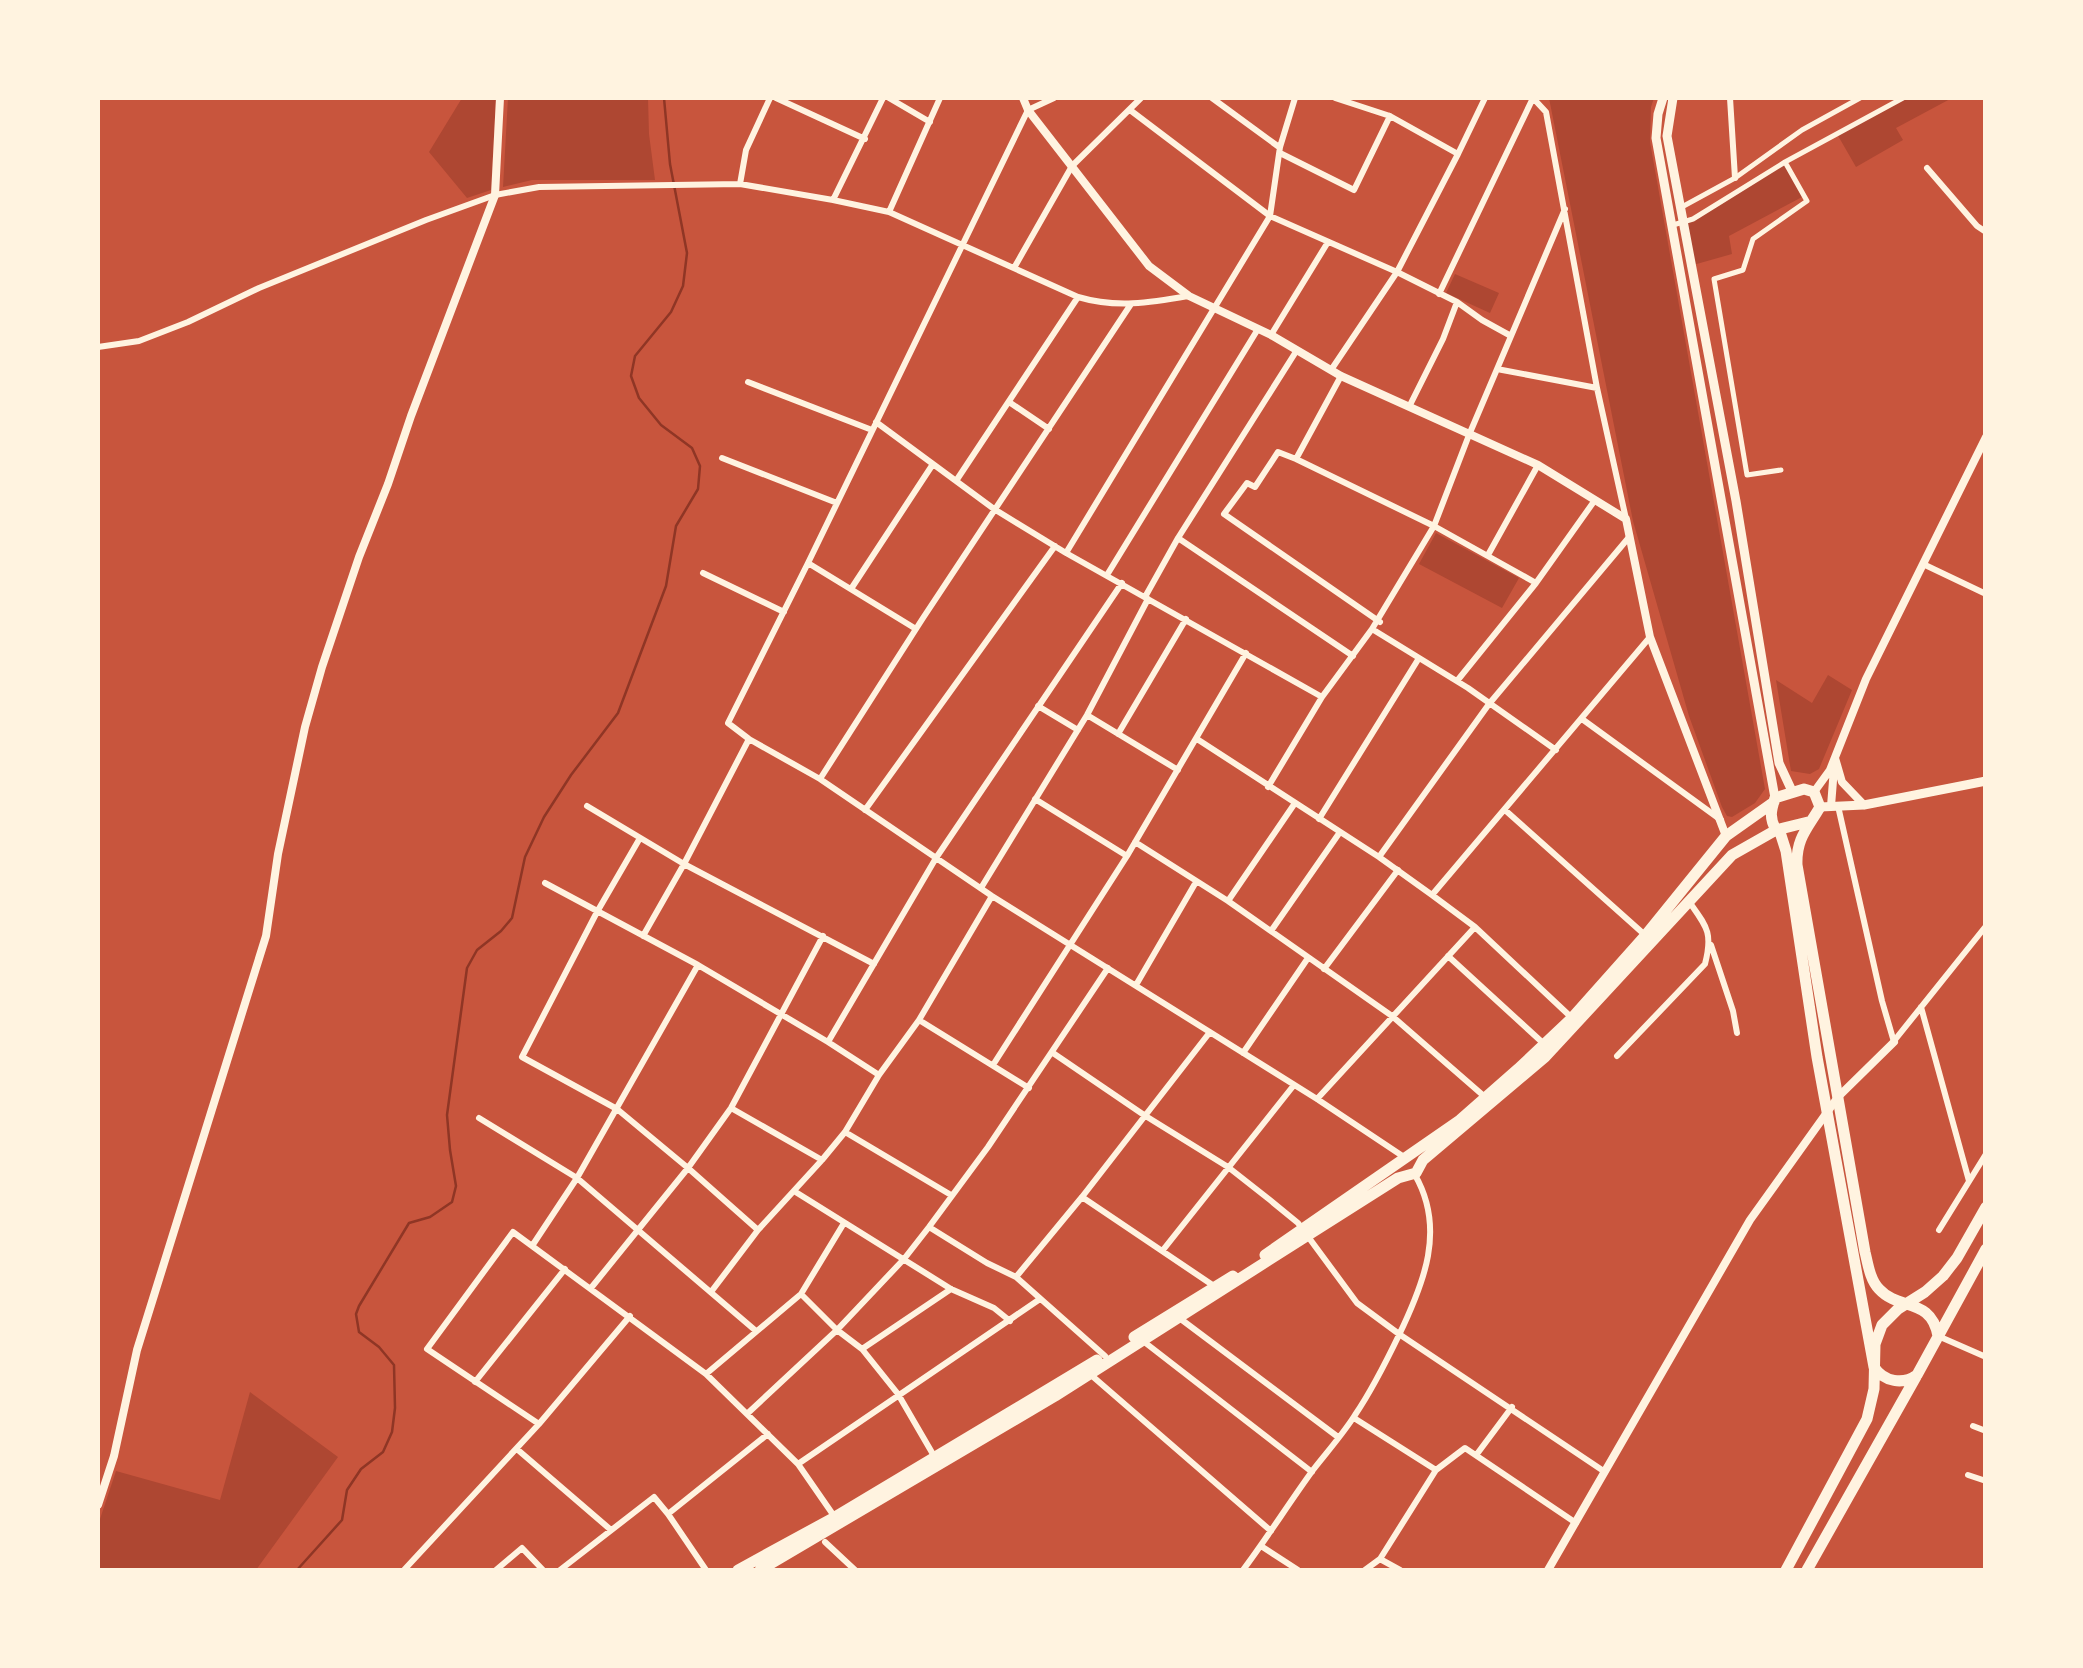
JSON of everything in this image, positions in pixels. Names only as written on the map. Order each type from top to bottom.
[{"type":"highway","points":[[738,1570],[1024,1406],[1176,1315],[1304,1232],[1460,1120],[1572,1018],[1646,936],[1726,836],[1792,792],[1814,792],[1830,806],[1808,822],[1777,830],[1732,855],[1545,1057],[1414,1171],[1304,1232],[1214,1286],[1176,1315],[1143,1341],[760,1570]]},
{"type":"highway","points":[[1775,800],[1772,822],[1786,851],[1827,1112],[1874,1367],[1882,1376],[1896,1380],[1918,1375]]},
{"type":"highway","points":[[1808,822],[1796,850],[1797,865],[1864,1252],[1880,1291],[1927,1313],[1938,1336]]},
{"type":"highway","points":[[1762,838],[1782,843]]},
{"type":"highway","points":[[1404,1158],[1400,1171],[1414,1171]]},
{"type":"highway","points":[[1404,1158],[1416,1160],[1414,1171]]},
{"type":"highway","points":[[1786,1570],[1861,1433],[1872,1404],[1875,1344],[1882,1325],[1944,1276],[1986,1207]]},
{"type":"highway","points":[[1807,1570],[1986,1248]]},
{"type":"main road","points":[[1663,98],[1656,138],[1775,800]]},
{"type":"main road","points":[[1673,98],[1667,136],[1736,501],[1778,764],[1792,792]]},
{"type":"main road","points":[[1830,806],[1864,805],[1986,780]]},
{"type":"street","points":[[98,1505],[114,1456],[143,1332],[266,936],[304,727],[322,666],[495,196],[500,98]]},
{"type":"street","points":[[740,184],[746,150],[773,98],[864,139]]},
{"type":"street","points":[[833,200],[886,98],[930,122]]},
{"type":"street","points":[[889,212],[940,98]]},
{"type":"street","points":[[1022,98],[1149,266],[1189,296],[1341,376],[1538,465],[1626,519]]},
{"type":"street","points":[[1054,98],[1028,110],[728,723],[1404,1158]]},
{"type":"street","points":[[1014,268],[1072,166],[1141,98]]},
{"type":"street","points":[[1212,98],[1280,150],[1354,190],[1390,116]]},
{"type":"street","points":[[1066,553],[1270,216],[1280,150],[1295,98]]},
{"type":"street","points":[[1335,98],[1390,116],[1458,154]]},
{"type":"street","points":[[1331,370],[1397,272],[1485,98]]},
{"type":"street","points":[[1439,294],[1533,98],[1546,112],[1597,388],[1650,637],[1726,836]]},
{"type":"street","points":[[1730,98],[1735,178]]},
{"type":"street","points":[[1670,212],[1735,178],[1802,130],[1860,98]]},
{"type":"street","points":[[1673,225],[1694,219],[1785,162],[1903,98]]},
{"type":"street","points":[[1130,110],[1270,216],[1397,272],[1457,302],[1511,336]]},
{"type":"street","points":[[1781,470],[1747,475],[1714,279],[1744,270],[1754,238],[1807,201],[1785,162]]},
{"type":"street","points":[[1927,168],[1976,226],[1986,232]]},
{"type":"street","points":[[98,347],[139,341],[356,247],[495,196],[539,187],[740,184],[889,212],[1078,297],[1107,304],[1131,304],[1189,296]]},
{"type":"street","points":[[1268,786],[1322,697],[1379,620],[1434,526],[1565,210]]},
{"type":"street","points":[[1271,336],[1328,242]]},
{"type":"street","points":[[956,481],[1078,297]]},
{"type":"street","points":[[1409,408],[1457,302]]},
{"type":"street","points":[[820,779],[1131,304]]},
{"type":"street","points":[[1107,574],[1258,329]]},
{"type":"street","points":[[981,888],[1087,715],[1178,538],[1298,350]]},
{"type":"street","points":[[1497,369],[1597,388]]},
{"type":"street","points":[[1296,458],[1341,376]]},
{"type":"street","points":[[748,382],[874,426],[1054,546],[1322,697]]},
{"type":"street","points":[[1009,402],[1049,429]]},
{"type":"street","points":[[1814,792],[1830,770],[1866,678],[1986,436]]},
{"type":"street","points":[[1379,620],[1224,514],[1247,483],[1255,486],[1278,452],[1434,526],[1536,583]]},
{"type":"street","points":[[722,458],[837,503]]},
{"type":"street","points":[[851,589],[933,464]]},
{"type":"street","points":[[1488,554],[1538,465]]},
{"type":"street","points":[[1457,682],[1536,583],[1595,500]]},
{"type":"street","points":[[1379,857],[1489,704],[1630,536]]},
{"type":"street","points":[[1178,538],[1354,656]]},
{"type":"street","points":[[865,810],[1054,546]]},
{"type":"street","points":[[808,563],[916,629]]},
{"type":"street","points":[[1922,563],[1986,594]]},
{"type":"street","points":[[702,573],[784,612]]},
{"type":"street","points":[[828,1042],[936,858],[1122,583]]},
{"type":"street","points":[[1118,734],[1186,619]]},
{"type":"street","points":[[1372,630],[1556,750]]},
{"type":"street","points":[[1432,896],[1650,637]]},
{"type":"street","points":[[993,1065],[1127,856],[1246,653]]},
{"type":"street","points":[[1319,819],[1419,658]]},
{"type":"street","points":[[1038,706],[1078,730]]},
{"type":"street","points":[[1087,715],[1178,770]]},
{"type":"street","points":[[1582,720],[1722,821]]},
{"type":"street","points":[[643,936],[749,739]]},
{"type":"street","points":[[1197,739],[1398,870],[1475,928],[1572,1018]]},
{"type":"street","points":[[1835,758],[1842,782],[1864,805]]},
{"type":"street","points":[[1835,758],[1830,806],[1894,1042]]},
{"type":"street","points":[[1035,798],[1127,856]]},
{"type":"street","points":[[1228,901],[1295,803]]},
{"type":"street","points":[[587,806],[684,864],[874,964]]},
{"type":"street","points":[[1505,810],[1646,936]]},
{"type":"street","points":[[1271,931],[1340,832]]},
{"type":"street","points":[[640,838],[522,1058],[616,1109],[758,1230]]},
{"type":"street","points":[[1135,842],[1228,901],[1392,1016],[1486,1098]]},
{"type":"street","points":[[1324,969],[1398,870]]},
{"type":"street","points":[[1136,985],[1196,882]]},
{"type":"street","points":[[545,884],[698,965],[879,1075]]},
{"type":"street","points":[[711,1292],[758,1230],[845,1132],[879,1075],[919,1020],[992,896]]},
{"type":"street","points":[[1690,903],[1708,931],[1737,1033]]},
{"type":"street","points":[[1548,1570],[1750,1220],[1838,1097],[1894,1042],[1986,926]]},
{"type":"street","points":[[1317,1099],[1475,928]]},
{"type":"street","points":[[590,1288],[732,1108],[823,936]]},
{"type":"street","points":[[1618,1056],[1705,964],[1710,944]]},
{"type":"street","points":[[1448,956],[1544,1044]]},
{"type":"street","points":[[1243,1053],[1308,958]]},
{"type":"street","points":[[532,1246],[577,1178],[698,965]]},
{"type":"street","points":[[748,1413],[837,1330],[904,1258],[988,1148],[1108,968]]},
{"type":"street","points":[[1921,1007],[1969,1181]]},
{"type":"street","points":[[919,1020],[1029,1088]]},
{"type":"street","points":[[1016,1277],[1210,1032]]},
{"type":"street","points":[[1053,1053],[1228,1167],[1284,1212],[1304,1232],[1356,1302],[1606,1472]]},
{"type":"street","points":[[1162,1250],[1294,1085]]},
{"type":"street","points":[[732,1108],[822,1160]]},
{"type":"street","points":[[479,1118],[577,1178],[756,1331]]},
{"type":"street","points":[[845,1132],[951,1195]]},
{"type":"street","points":[[1939,1230],[1986,1154]]},
{"type":"street","points":[[1242,1570],[1354,1418],[1399,1334],[1424,1274],[1430,1247],[1429,1208],[1414,1171]]},
{"type":"street","points":[[794,1191],[1010,1321]]},
{"type":"street","points":[[1082,1197],[1214,1286]]},
{"type":"street","points":[[706,1374],[800,1294],[844,1223]]},
{"type":"street","points":[[929,1227],[987,1264],[1016,1277],[1105,1356]]},
{"type":"street","points":[[540,1424],[427,1349],[513,1232],[706,1374],[798,1464],[835,1517]]},
{"type":"street","points":[[476,1382],[565,1269]]},
{"type":"street","points":[[862,1350],[951,1288]]},
{"type":"street","points":[[800,1294],[862,1350],[898,1394],[935,1457]]},
{"type":"street","points":[[798,1464],[1040,1299]]},
{"type":"street","points":[[1176,1315],[1338,1437]]},
{"type":"street","points":[[404,1570],[518,1450],[630,1316]]},
{"type":"street","points":[[1938,1336],[1986,1358]]},
{"type":"street","points":[[1143,1341],[1312,1472]]},
{"type":"street","points":[[1090,1374],[1271,1531]]},
{"type":"street","points":[[1476,1454],[1512,1408]]},
{"type":"street","points":[[1354,1418],[1436,1470]]},
{"type":"street","points":[[1973,1426],[1986,1431]]},
{"type":"street","points":[[668,1514],[768,1434]]},
{"type":"street","points":[[1365,1570],[1380,1559],[1436,1470],[1464,1448],[1576,1523]]},
{"type":"street","points":[[518,1450],[612,1530]]},
{"type":"street","points":[[1968,1474],[1986,1481]]},
{"type":"street","points":[[560,1570],[654,1498],[706,1570]]},
{"type":"street","points":[[824,1542],[856,1570]]},
{"type":"street","points":[[1261,1546],[1298,1570]]},
{"type":"street","points":[[496,1570],[522,1548],[543,1570]]},
{"type":"street","points":[[1380,1559],[1400,1570]]},
{"type":"shaded area","points":[[462,98],[496,98],[491,190],[467,198],[429,152]]},
{"type":"shaded area","points":[[508,98],[648,98],[655,180],[532,180],[503,187]]},
{"type":"shaded area","points":[[1549,98],[1654,98],[1650,142],[1765,789],[1755,803],[1732,817],[1722,807],[1689,716],[1633,521]]},
{"type":"shaded area","points":[[1902,98],[1952,98],[1896,128],[1903,140],[1856,167],[1837,134]]},
{"type":"shaded area","points":[[1785,162],[1802,197],[1729,236],[1732,254],[1693,265],[1685,221]]},
{"type":"shaded area","points":[[1455,274],[1499,293],[1490,313],[1446,293]]},
{"type":"shaded area","points":[[1436,533],[1519,578],[1502,608],[1419,564]]},
{"type":"shaded area","points":[[1828,675],[1852,690],[1819,769],[1810,774],[1791,771],[1776,680],[1812,703]]},
{"type":"shaded area","points":[[250,1392],[338,1457],[256,1570],[98,1570],[98,1525],[116,1471],[220,1500]]},
{"type":"waterway","points":[[297,1570],[342,1520],[347,1490],[361,1469],[383,1452],[392,1432],[394,1365],[359,1332],[356,1314],[409,1223],[430,1217],[452,1202],[456,1186],[447,1115],[467,968],[477,950],[512,918],[525,857],[544,817],[618,713],[666,586],[676,526],[698,489],[700,466],[692,448],[661,425],[639,398],[631,376],[635,356],[671,312],[683,286],[687,253],[670,164],[664,98]]}]
